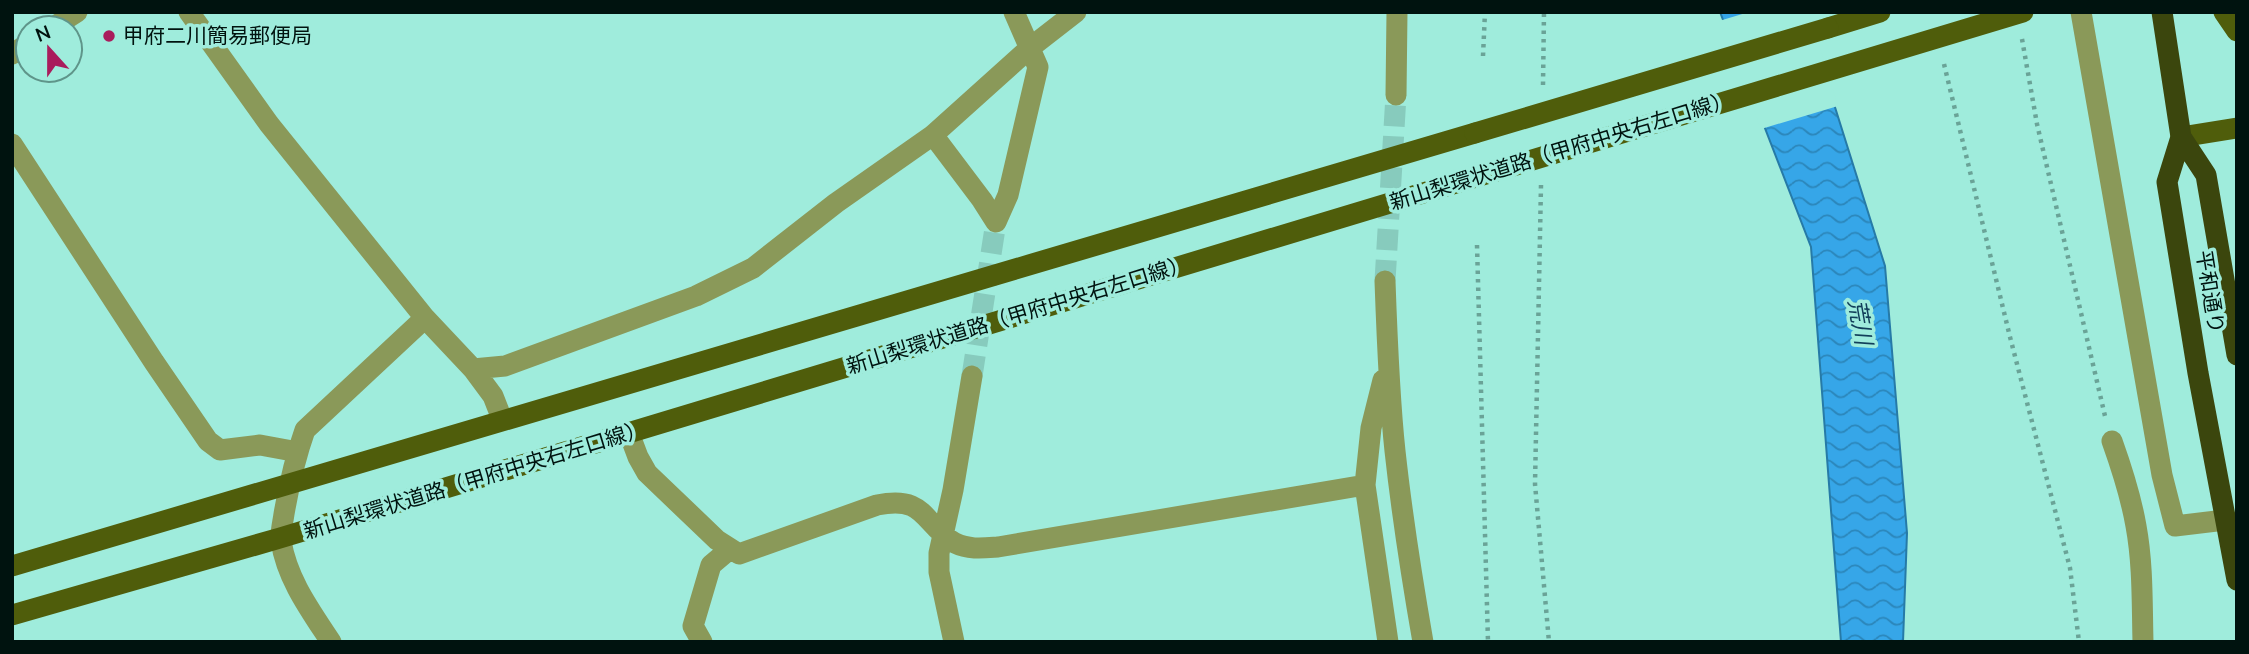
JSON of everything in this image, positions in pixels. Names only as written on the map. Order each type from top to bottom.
[{"type":"highway","name":"平和通り","points":[[2162,12],[2181,137],[2206,175],[2237,355]]},
{"type":"highway","name":"平和通り","points":[[2181,137],[2167,181],[2198,373],[2237,580]]},
{"type":"main road","points":[[1828,28],[1870,12]]},
{"type":"main road","points":[[1828,28],[1880,12]]},
{"type":"main road","name":"新山梨環状道路（甲府中央右左口線）","points":[[12,615],[280,538],[2023,12]]},
{"type":"main road","points":[[2224,12],[2237,31]]},
{"type":"main road","name":"新山梨環状道路（甲府中央右左口線）","points":[[12,566],[1828,28]]},
{"type":"main road","points":[[2181,137],[2237,128]]},
{"type":"street","points":[[189,12],[269,124],[425,318],[473,369],[493,396],[502,419]]},
{"type":"street","points":[[933,135],[996,222],[1008,195],[1038,67],[1014,12]]},
{"type":"street","points":[[473,369],[518,362],[696,296],[753,268],[836,203],[933,135],[1031,47],[1076,12]]},
{"type":"street","points":[[1396,95],[1397,12]]},
{"type":"street","points":[[2081,12],[2162,475],[2175,526]]},
{"type":"street","points":[[12,144],[208,441],[220,450],[260,445],[298,452]]},
{"type":"street","points":[[1385,281],[1396,463],[1423,642]]},
{"type":"street","points":[[331,642],[292,579],[280,538],[289,483],[305,430],[425,318]]},
{"type":"street","points":[[1388,361],[1371,428],[1365,485],[1388,642]]},
{"type":"street","points":[[954,642],[939,572],[939,552],[953,490],[972,376]]},
{"type":"street","points":[[629,433],[647,473],[717,540],[739,554],[890,502],[913,505],[943,534],[957,544],[972,548],[998,547],[1365,485]]},
{"type":"street","points":[[2112,441],[2124,475],[2136,527],[2143,642]]},
{"type":"street","points":[[2136,527],[2225,520]]},
{"type":"street","points":[[702,642],[693,626],[711,565],[730,549]]},
{"type":"path","points":[[1483,56],[1485,12]]},
{"type":"path","points":[[1543,96],[1544,12]]},
{"type":"path","points":[[2022,39],[2037,124],[2112,441]]},
{"type":"path","points":[[1944,61],[2010,337],[2070,568],[2079,642]]},
{"type":"path","points":[[1541,179],[1535,484],[1549,642]]},
{"type":"path","points":[[1477,245],[1489,642]]},
{"type":"water","name":"荒川","points":[[1720,12],[1805,12],[1885,266],[1907,533],[1903,642],[1841,642],[1811,247]]},
{"type":"pier","points":[[1749,12],[1809,12],[1838,106],[1761,129],[1719,21]]},
{"type":"tunnel","points":[[1385,281],[1396,95]]},
{"type":"tunnel","points":[[972,376],[996,222]]},
{"type":"place","name":"甲府二川簡易郵便局","points":[[109,36]]}]
